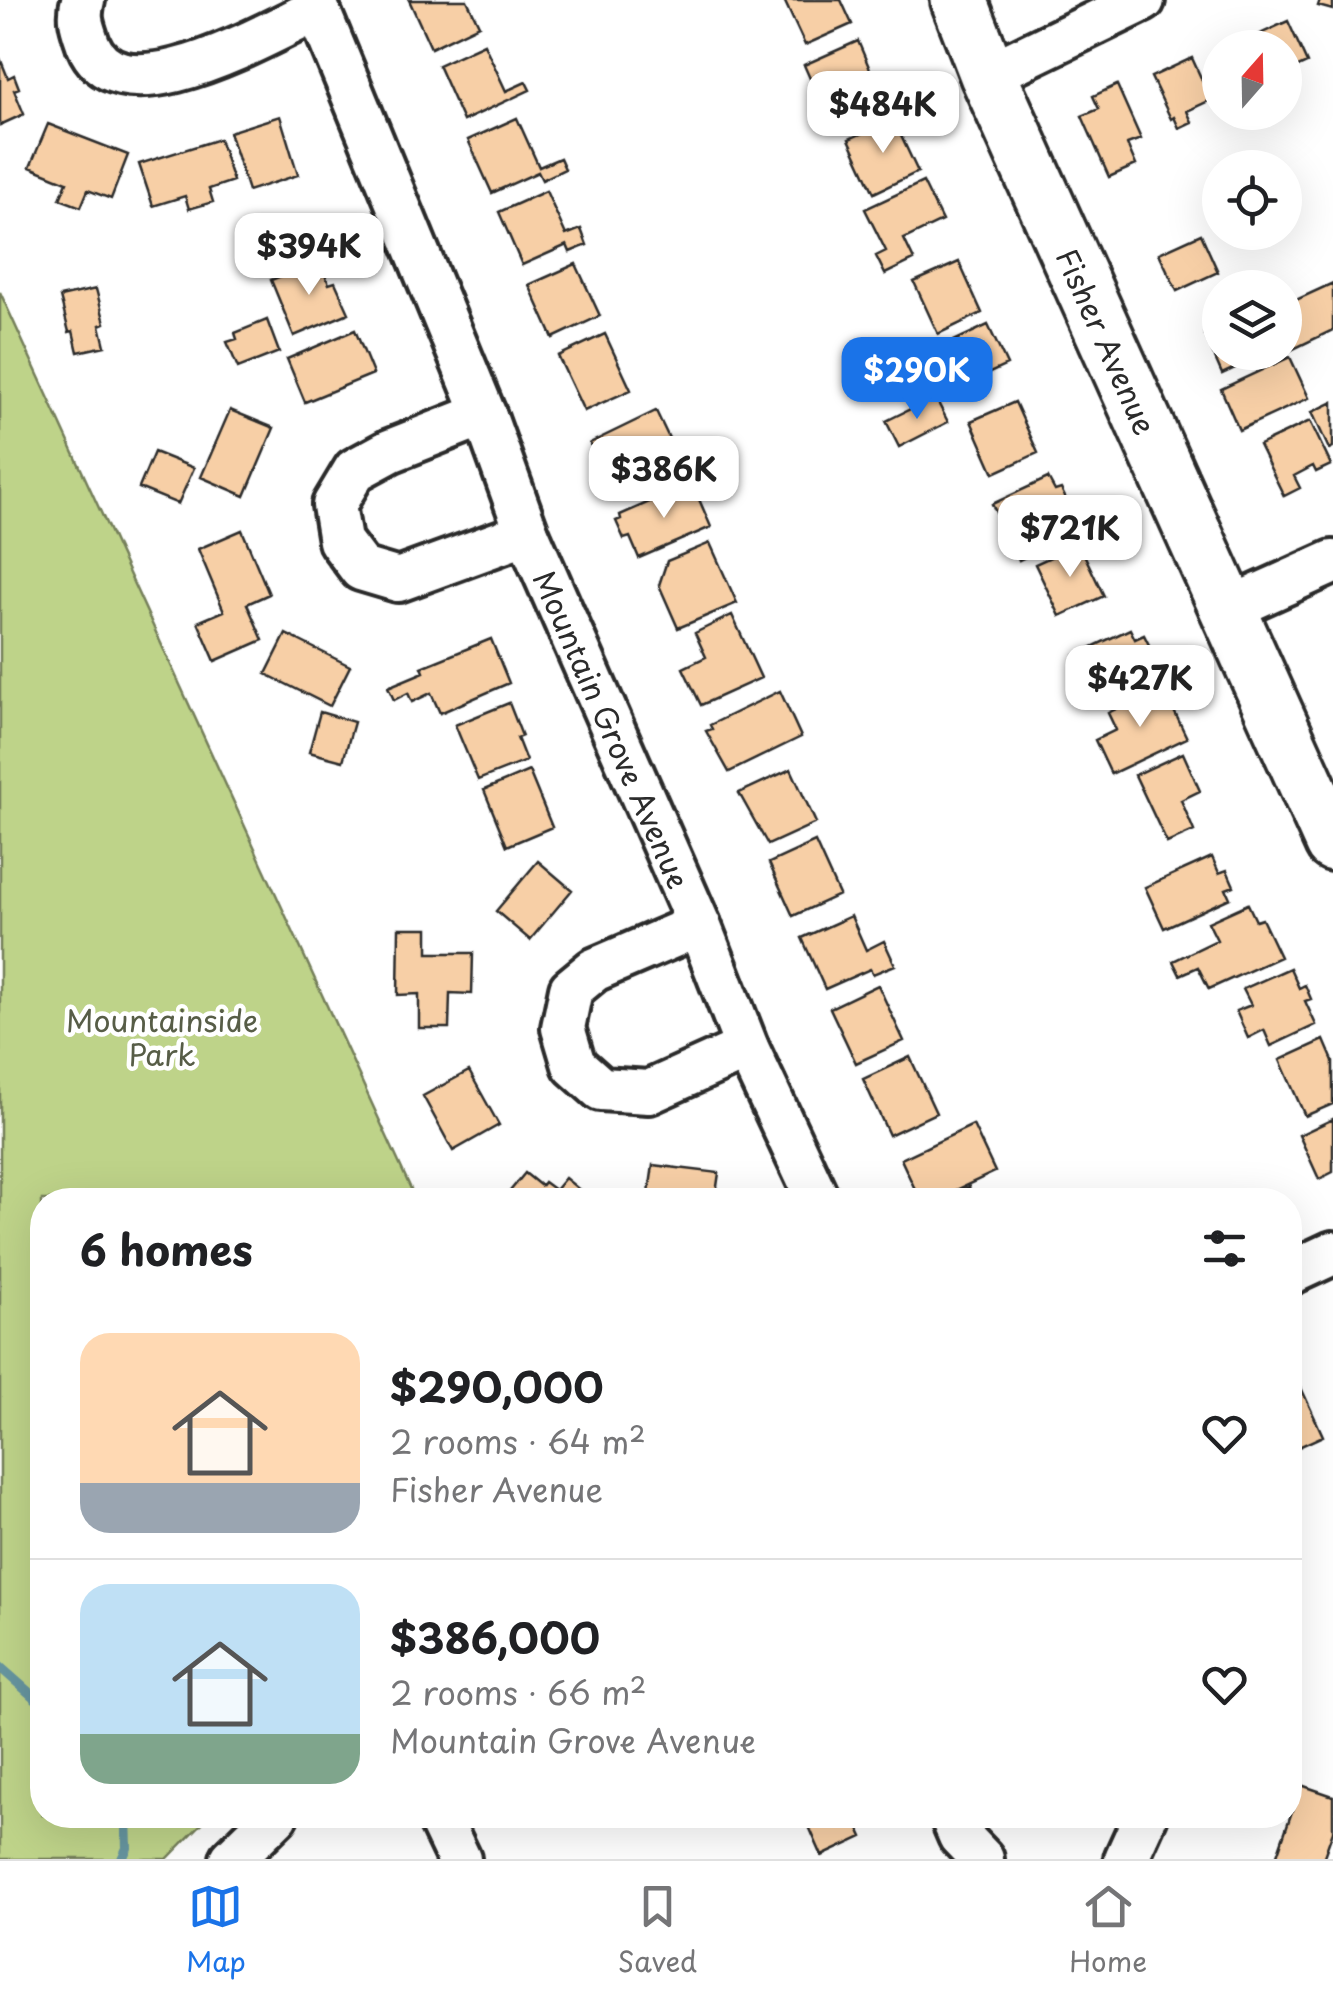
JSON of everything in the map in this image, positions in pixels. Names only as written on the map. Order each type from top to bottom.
[{"type":"street","name":"Mountain Grove Avenue","points":[[84,0],[78,18],[94,58],[125,77],[177,72],[315,5],[484,414],[528,533],[699,925],[748,1048],[812,1188]]},
{"type":"street","name":"Fisher Avenue","points":[[958,0],[988,75],[1333,844]]},
{"type":"street","points":[[988,75],[1144,0]]},
{"type":"street","name":"Mountain Grove Avenue","points":[[484,414],[390,451],[355,470],[334,505],[340,541],[361,569],[398,580],[528,533]]},
{"type":"street","points":[[1226,610],[1333,562]]},
{"type":"street","name":"Mountain Grove Avenue","points":[[699,925],[594,970],[571,989],[562,1028],[574,1065],[602,1089],[649,1092],[748,1048]]},
{"type":"street","points":[[1302,1267],[1333,1253]]},
{"type":"street","points":[[232,1859],[264,1828]]},
{"type":"street","points":[[444,1828],[459,1859]]},
{"type":"street","points":[[957,1828],[982,1859]]},
{"type":"street","points":[[1126,1859],[1140,1828]]},
{"type":"green space","name":"Mountainside Park","points":[[0,292],[411,1188],[30,1188],[30,1828],[197,1828],[167,1859],[0,1859]]},
{"type":"building","points":[[409,0],[467,0],[479,25],[431,48]]},
{"type":"building","points":[[784,0],[841,0],[852,24],[805,45]]},
{"type":"building","points":[[1320,0],[1333,0],[1333,10],[1318,6]]},
{"type":"building","points":[[1288,21],[1292,30],[1269,30]]},
{"type":"building","points":[[858,41],[880,93],[827,117],[804,65]]},
{"type":"building","points":[[484,44],[506,91],[526,82],[530,90],[463,121],[438,65]]},
{"type":"building","points":[[0,58],[8,78],[14,75],[19,88],[14,90],[24,114],[0,125]]},
{"type":"building","points":[[1192,58],[1202,80],[1202,104],[1187,111],[1192,122],[1179,128],[1151,77]]},
{"type":"building","points":[[1117,85],[1141,139],[1127,144],[1136,165],[1109,177],[1082,116],[1099,109],[1093,96]]},
{"type":"building","points":[[280,116],[298,175],[248,191],[229,132]]},
{"type":"building","points":[[517,118],[539,167],[560,158],[565,169],[542,180],[538,172],[492,193],[468,140]]},
{"type":"building","points":[[893,119],[918,172],[874,193],[849,139]]},
{"type":"building","points":[[48,124],[128,155],[111,199],[88,190],[81,207],[60,199],[67,182],[30,167]]},
{"type":"building","points":[[219,139],[233,181],[209,189],[213,202],[189,209],[185,196],[153,206],[139,164]]},
{"type":"building","points":[[923,182],[942,221],[904,239],[914,260],[885,274],[876,256],[886,251],[865,209]]},
{"type":"building","points":[[546,191],[566,235],[581,229],[587,245],[570,252],[567,245],[522,265],[499,212]]},
{"type":"building","points":[[1201,234],[1202,250],[1208,250],[1217,270],[1202,270],[1202,279],[1177,291],[1159,253]]},
{"type":"building","points":[[319,261],[329,284],[335,282],[349,313],[294,336],[271,280]]},
{"type":"building","points":[[959,262],[982,313],[938,334],[914,282]]},
{"type":"building","points":[[576,264],[600,316],[553,338],[529,285]]},
{"type":"building","points":[[1333,283],[1333,330],[1302,345],[1302,297]]},
{"type":"building","points":[[96,289],[105,323],[100,325],[105,346],[78,352],[60,297]]},
{"type":"building","points":[[267,320],[279,352],[238,368],[227,342],[237,339],[235,333]]},
{"type":"building","points":[[988,325],[1007,365],[949,392],[930,352]]},
{"type":"building","points":[[355,330],[373,374],[305,402],[287,359]]},
{"type":"building","points":[[605,334],[631,390],[584,411],[558,356]]},
{"type":"building","points":[[1262,370],[1296,370],[1309,398],[1239,430],[1221,389]]},
{"type":"building","points":[[935,397],[948,422],[899,447],[886,421]]},
{"type":"building","points":[[1015,402],[1038,453],[994,473],[971,421]]},
{"type":"building","points":[[1333,402],[1333,447],[1329,449],[1312,412]]},
{"type":"building","points":[[230,410],[274,428],[245,496],[201,477]]},
{"type":"building","points":[[656,411],[677,455],[611,486],[590,443]]},
{"type":"building","points":[[1310,421],[1331,465],[1316,472],[1313,466],[1294,476],[1300,488],[1284,496],[1259,445]]},
{"type":"building","points":[[154,452],[194,468],[178,504],[139,488]]},
{"type":"building","points":[[1048,478],[1055,491],[1061,489],[1066,499],[1060,502],[1069,521],[1028,540],[1034,553],[1019,560],[992,504]]},
{"type":"building","points":[[692,483],[711,527],[639,558],[630,537],[624,539],[616,521],[621,519],[620,515]]},
{"type":"building","points":[[242,530],[269,594],[247,604],[263,640],[215,661],[198,622],[224,611],[198,549]]},
{"type":"building","points":[[710,543],[737,603],[678,628],[659,585],[667,561]]},
{"type":"building","points":[[1079,544],[1104,596],[1060,616],[1035,564]]},
{"type":"building","points":[[732,615],[761,678],[701,705],[683,668],[706,657],[695,633]]},
{"type":"building","points":[[1130,629],[1135,639],[1144,635],[1151,649],[1142,653],[1150,670],[1094,696],[1075,655]]},
{"type":"building","points":[[286,634],[350,666],[330,706],[266,674]]},
{"type":"building","points":[[491,639],[509,683],[440,713],[431,693],[412,702],[408,693],[394,700],[388,687],[424,672],[422,667]]},
{"type":"building","points":[[1162,686],[1187,738],[1111,774],[1095,740],[1116,730],[1108,713],[1128,703],[1126,697]]},
{"type":"building","points":[[780,691],[801,737],[729,772],[706,731],[712,729],[710,725]]},
{"type":"building","points":[[509,703],[522,736],[517,738],[526,761],[478,780],[455,725]]},
{"type":"building","points":[[320,712],[354,722],[343,761],[309,752]]},
{"type":"building","points":[[1183,753],[1200,791],[1181,800],[1194,831],[1167,843],[1135,775]]},
{"type":"building","points":[[791,769],[816,823],[768,845],[739,793]]},
{"type":"building","points":[[529,771],[552,827],[507,846],[484,790]]},
{"type":"building","points":[[815,842],[839,895],[793,916],[769,863]]},
{"type":"building","points":[[1212,857],[1219,873],[1227,870],[1234,886],[1226,889],[1230,898],[1164,928],[1145,887]]},
{"type":"building","points":[[538,861],[572,890],[530,940],[496,911]]},
{"type":"building","points":[[1248,904],[1256,921],[1262,919],[1280,957],[1209,989],[1198,967],[1180,975],[1173,961],[1217,940],[1208,922]]},
{"type":"building","points":[[851,916],[866,950],[884,941],[895,965],[873,974],[870,969],[825,989],[802,938]]},
{"type":"building","points":[[399,928],[428,928],[428,953],[473,953],[472,994],[450,993],[449,1028],[419,1028],[419,994],[398,995]]},
{"type":"building","points":[[1290,968],[1299,988],[1305,985],[1311,999],[1305,1001],[1316,1025],[1271,1046],[1264,1030],[1248,1038],[1236,1011],[1251,1005],[1243,989]]},
{"type":"building","points":[[878,985],[904,1041],[856,1063],[830,1008]]},
{"type":"building","points":[[1324,1040],[1333,1061],[1333,1104],[1305,1116],[1280,1060]]},
{"type":"building","points":[[910,1057],[936,1113],[889,1135],[863,1079]]},
{"type":"building","points":[[469,1071],[499,1125],[453,1151],[423,1096]]},
{"type":"building","points":[[1333,1119],[1333,1172],[1319,1179],[1299,1135]]},
{"type":"building","points":[[973,1125],[995,1172],[961,1188],[914,1188],[901,1159]]},
{"type":"building","points":[[653,1165],[719,1173],[717,1188],[650,1188]]},
{"type":"building","points":[[525,1173],[541,1186],[544,1182],[552,1188],[513,1188]]},
{"type":"building","points":[[565,1178],[577,1188],[557,1188]]},
{"type":"building","points":[[1302,1390],[1323,1436],[1302,1446]]},
{"type":"building","points":[[1302,1785],[1333,1796],[1333,1831],[1323,1859],[1277,1855],[1286,1828],[1302,1828]]},
{"type":"building","points":[[810,1828],[859,1828],[863,1837],[822,1856]]},
{"type":"waterway","points":[[0,1667],[30,1693]]},
{"type":"waterway","points":[[122,1859],[127,1848],[126,1828]]}]
